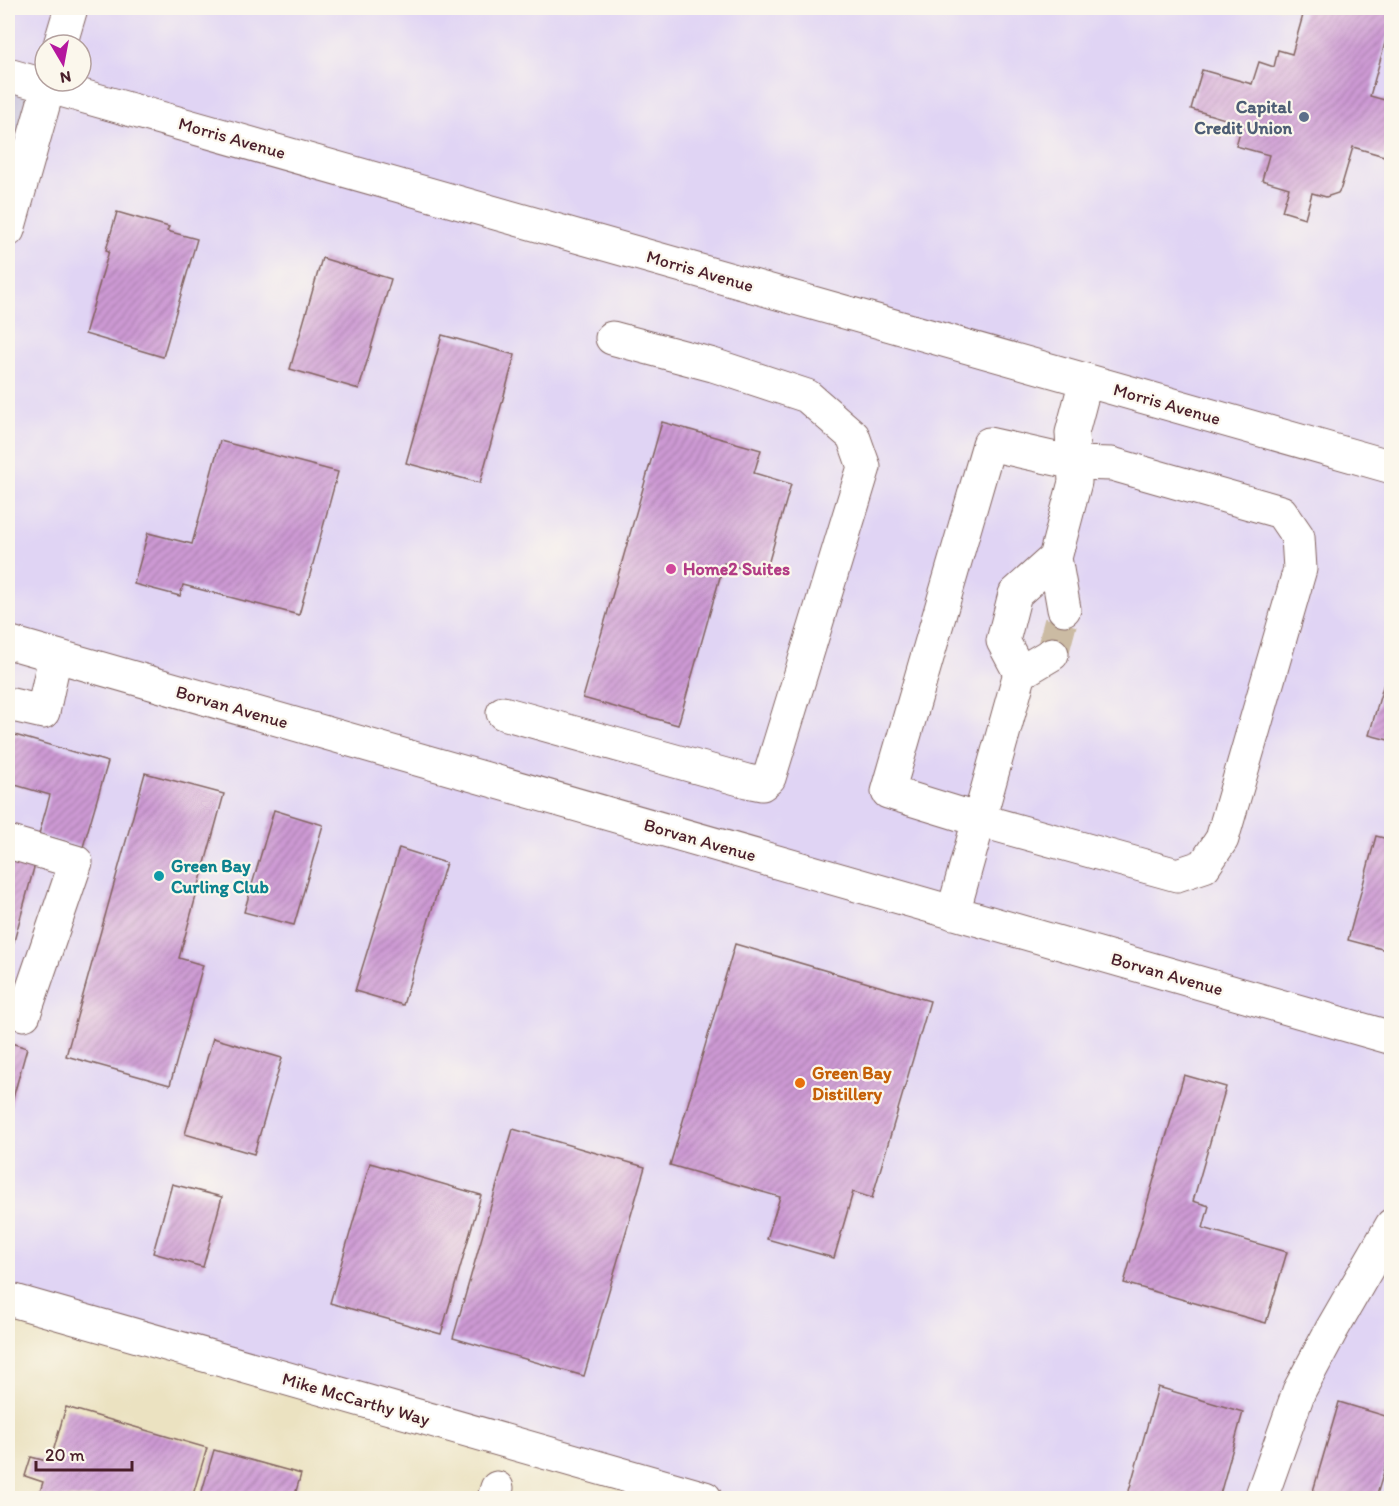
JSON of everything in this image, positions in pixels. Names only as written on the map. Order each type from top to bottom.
[{"type":"street","points":[[63,33],[70,8]]},
{"type":"street","name":"Morris Avenue","points":[[8,75],[33,80]]},
{"type":"street","points":[[8,230],[46,93]]},
{"type":"street","name":"Morris Avenue","points":[[84,93],[1392,467]]},
{"type":"street","points":[[502,713],[762,784],[769,778],[864,467],[854,436],[807,396],[713,365],[612,338]]},
{"type":"street","points":[[1065,609],[1055,558],[1075,482],[1072,433],[1086,380]]},
{"type":"street","points":[[990,444],[1074,463],[1112,464],[1281,512],[1298,537],[1300,569],[1222,839],[1204,866],[1177,874],[979,820],[888,792],[990,444]]},
{"type":"street","points":[[953,913],[1020,673],[1003,641],[1015,594],[1055,558]]},
{"type":"street","name":"Borvan Avenue","points":[[8,642],[1392,1038]]},
{"type":"street","points":[[1020,673],[1052,654]]},
{"type":"street","points":[[8,704],[43,712],[55,656]]},
{"type":"street","points":[[8,842],[76,862],[24,1014],[8,1010]]},
{"type":"street","points":[[1261,1498],[1299,1391],[1392,1226]]},
{"type":"street","name":"Mike McCarthy Way","points":[[8,1299],[705,1498]]},
{"type":"shaded area","points":[[8,8],[1391,8],[1391,1498],[705,1498],[8,1299]]},
{"type":"shaded area","points":[[8,75],[33,82],[33,93],[46,93],[8,230]]},
{"type":"building","name":"Capital Credit Union","points":[[1305,8],[1392,8],[1392,32],[1390,37],[1387,36],[1370,96],[1392,102],[1392,130],[1384,156],[1353,147],[1338,193],[1326,197],[1312,193],[1305,218],[1282,211],[1289,188],[1262,180],[1269,155],[1236,146],[1242,124],[1191,109],[1202,70],[1252,84],[1259,62],[1274,67],[1278,50],[1292,54]]},
{"type":"building","points":[[117,212],[169,227],[167,231],[197,239],[163,357],[85,334],[109,251],[106,250]]},
{"type":"building","points":[[322,258],[391,279],[359,389],[290,369]]},
{"type":"building","points":[[442,335],[515,355],[480,483],[406,463]]},
{"type":"building","name":"Home2 Suites","points":[[662,422],[761,450],[754,473],[791,484],[765,575],[724,563],[678,725],[583,698]]},
{"type":"building","points":[[220,441],[338,472],[299,615],[183,585],[180,596],[134,584],[148,533],[192,544]]},
{"type":"building","points":[[1392,659],[1392,741],[1369,735]]},
{"type":"building","points":[[8,733],[108,762],[83,847],[39,834],[50,795],[8,783]]},
{"type":"building","name":"Green Bay Curling Club","points":[[145,773],[224,794],[179,958],[203,965],[170,1085],[66,1056]]},
{"type":"building","points":[[274,810],[323,825],[294,925],[244,912]]},
{"type":"building","points":[[1376,836],[1392,840],[1392,928],[1386,950],[1348,940]]},
{"type":"building","points":[[399,848],[446,863],[403,1005],[355,991]]},
{"type":"building","points":[[8,856],[35,864],[10,956],[8,955]]},
{"type":"building","name":"Green Bay Distillery","points":[[735,944],[930,1001],[872,1198],[853,1192],[834,1258],[767,1239],[780,1197],[670,1165]]},
{"type":"building","points":[[213,1038],[282,1058],[254,1154],[185,1134]]},
{"type":"building","points":[[8,1042],[27,1048],[8,1116]]},
{"type":"building","points":[[1184,1075],[1226,1087],[1193,1201],[1209,1206],[1203,1228],[1287,1252],[1266,1323],[1124,1283]]},
{"type":"building","points":[[513,1129],[645,1167],[584,1376],[453,1338]]},
{"type":"building","points":[[370,1163],[481,1195],[441,1334],[330,1303]]},
{"type":"building","points":[[172,1184],[222,1197],[203,1267],[153,1253]]},
{"type":"building","points":[[1158,1387],[1243,1412],[1219,1498],[1127,1498]]},
{"type":"building","points":[[1339,1402],[1392,1418],[1392,1445],[1376,1498],[1311,1498]]},
{"type":"building","points":[[66,1407],[207,1448],[192,1498],[38,1498],[43,1482],[25,1476],[31,1457],[50,1462]]},
{"type":"building","points":[[214,1450],[301,1474],[294,1498],[200,1498]]},
{"type":"tunnel","points":[[1052,654],[1064,609]]},
{"type":"place","name":"Capital Credit Union","points":[[1304,117]]},
{"type":"place","name":"Home2 Suites","points":[[671,569]]},
{"type":"place","name":"Green Bay Curling Club","points":[[159,876]]},
{"type":"place","name":"Green Bay Distillery","points":[[800,1083]]}]
